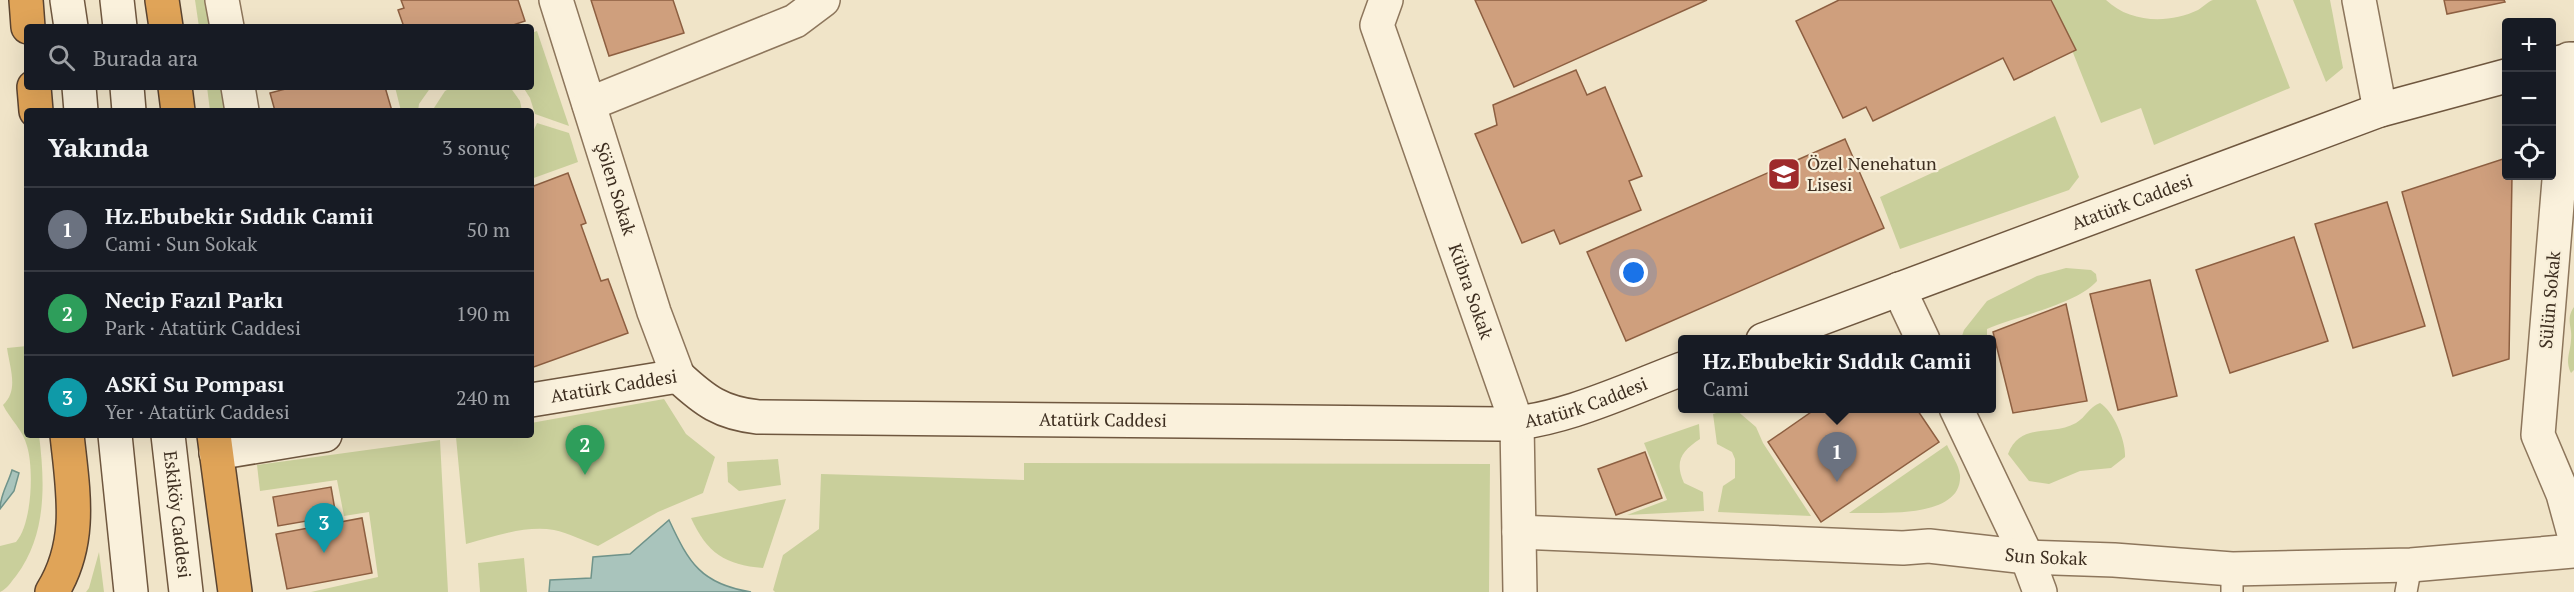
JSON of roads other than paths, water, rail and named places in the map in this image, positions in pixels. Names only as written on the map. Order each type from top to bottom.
[{"type":"highway","points":[[26,0],[28,24]]},
{"type":"highway","points":[[162,0],[166,24]]},
{"type":"highway","points":[[34,90],[36,108]]},
{"type":"highway","points":[[175,90],[178,108]]},
{"type":"highway","points":[[52,592],[64,572],[73,530],[67,438]]},
{"type":"highway","points":[[215,444],[235,592]]},
{"type":"street","points":[[67,0],[71,24]]},
{"type":"street","points":[[117,0],[120,24]]},
{"type":"street","points":[[222,0],[226,24]]},
{"type":"street","name":"Şölen Sokak","points":[[556,0],[654,312],[678,376]]},
{"type":"street","points":[[589,104],[795,21],[823,0]]},
{"type":"street","name":"Kübra Sokak","points":[[1386,0],[1377,25],[1517,424],[1520,592]]},
{"type":"street","points":[[2359,0],[2380,110]]},
{"type":"street","name":"Sülün Sokak","points":[[2565,61],[2538,435],[2563,494],[2574,534]]},
{"type":"street","name":"Atatürk Caddesi","points":[[1774,335],[2380,110],[2502,77]]},
{"type":"street","points":[[79,90],[81,108]]},
{"type":"street","points":[[127,90],[129,108]]},
{"type":"street","points":[[238,90],[242,108]]},
{"type":"street","points":[[1899,289],[1921,335]]},
{"type":"street","name":"Atatürk Caddesi","points":[[534,400],[678,376],[716,407],[735,414],[758,417],[1517,424],[1578,408],[1678,371]]},
{"type":"street","points":[[1958,413],[2027,557],[2040,592]]},
{"type":"street","points":[[115,438],[131,592]]},
{"type":"street","name":"Eskiköy Caddesi","points":[[168,438],[186,592]]},
{"type":"street","points":[[215,444],[288,438]]},
{"type":"street","name":"Sun Sokak","points":[[1519,532],[1903,548],[1929,546],[2027,557],[2114,560],[2232,581],[2408,578],[2574,551]]},
{"type":"water","points":[[12,470],[19,473],[14,491],[0,509],[3,494]]},
{"type":"water","points":[[669,520],[691,560],[708,577],[734,588],[751,592],[549,592],[550,580],[591,578],[593,557],[630,554]]},
{"type":"place","name":"Özel Nenehatun Lisesi","points":[[1784,174]]},
{"type":"place","name":"Necip Fazıl Parkı","points":[[585,475]]},
{"type":"place","name":"Hz.Ebubekir Sıddık Camii","points":[[1837,482]]},
{"type":"place","name":"ASKİ Su Pompası","points":[[324,553]]}]
